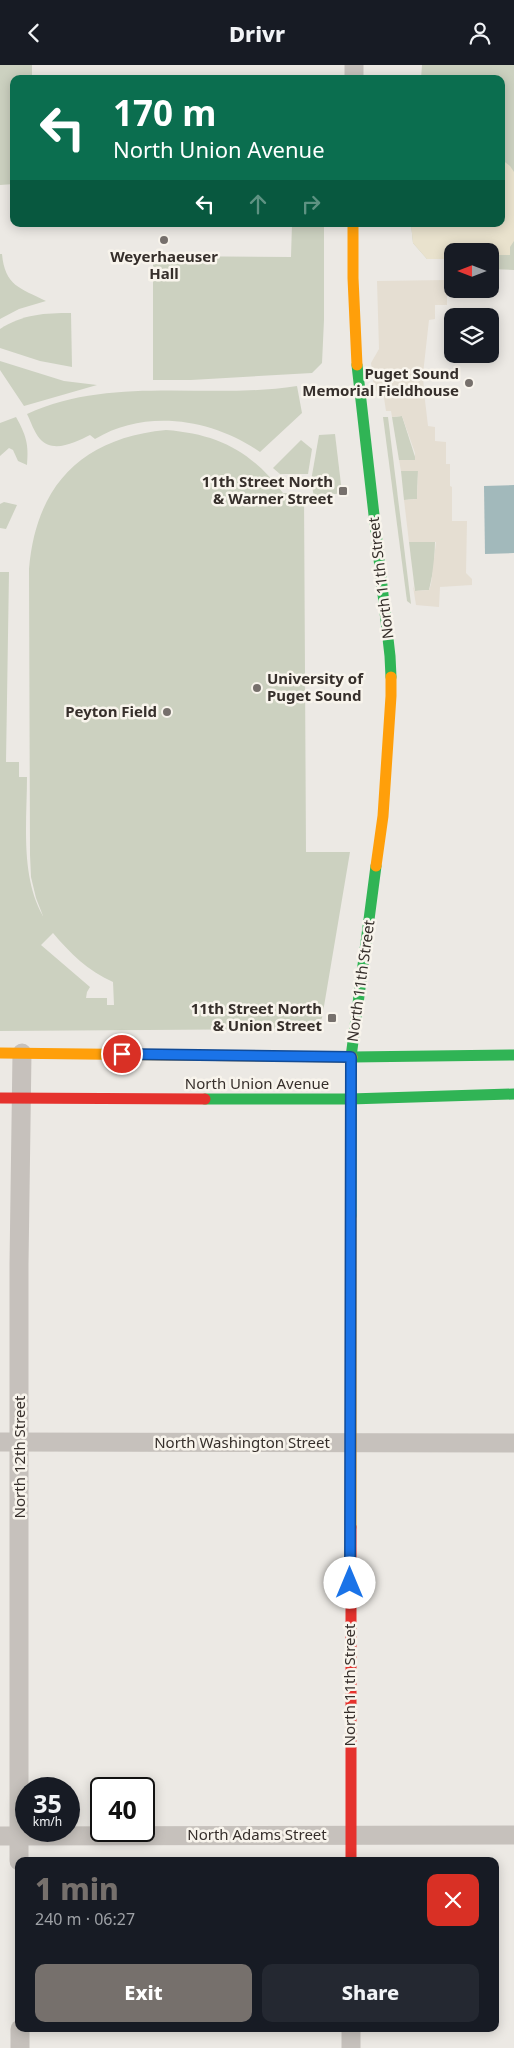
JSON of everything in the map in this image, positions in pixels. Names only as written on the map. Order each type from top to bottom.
[{"type":"street","name":"North 11th Street","points":[[351,1857],[351,1057],[383,816],[391,696],[389,647],[358,376],[353,277],[353,227]]},
{"type":"street","name":"North Union Avenue","points":[[0,1053],[351,1057],[514,1055]]},
{"type":"street","name":"North 12th Street","points":[[19,1777],[19,1264],[22,1053]]},
{"type":"street","name":"North Union Avenue","points":[[0,1098],[350,1099],[514,1094]]},
{"type":"street","name":"North Washington Street","points":[[0,1442],[514,1443]]},
{"type":"street","name":"North Adams Street","points":[[80,1836],[514,1835]]},
{"type":"street","name":"North Adams Street","points":[[0,1836],[15,1836]]},
{"type":"street","name":"North 12th Street","points":[[19,1842],[19,1857]]},
{"type":"street","points":[[20,2032],[20,2048]]},
{"type":"street","points":[[351,2032],[351,2048]]},
{"type":"green space","points":[[0,65],[32,65],[32,75],[10,75],[10,184],[0,185]]},
{"type":"green space","points":[[422,65],[514,65],[514,270],[499,269],[499,243],[444,243],[444,259],[427,259],[413,243],[411,227],[505,227],[505,75],[421,75]]},
{"type":"green space","points":[[292,227],[324,227],[322,363],[312,373],[191,380],[153,380],[153,264],[157,264],[157,256],[291,257]]},
{"type":"green space","points":[[0,254],[2,254],[6,273],[10,280],[21,289],[46,301],[19,309],[0,319]]},
{"type":"green space","points":[[71,313],[72,367],[40,361],[0,348],[0,329],[17,320],[34,315]]},
{"type":"green space","points":[[0,361],[64,381],[97,385],[24,406],[0,370]]},
{"type":"green space","points":[[297,386],[302,413],[260,452],[222,432],[201,425],[179,421],[136,423],[115,429],[95,439],[90,435],[65,445],[51,446],[40,439],[27,414],[59,402],[93,395],[160,391],[263,390]]},
{"type":"green space","points":[[402,416],[416,460],[399,460],[392,417]]},
{"type":"green space","points":[[16,417],[26,440],[28,451],[27,465],[18,461],[13,450],[9,448],[0,456],[0,423]]},
{"type":"green space","points":[[383,417],[388,417],[411,604],[407,601]]},
{"type":"green space","points":[[166,430],[185,432],[217,441],[232,447],[259,466],[283,493],[304,494],[306,852],[350,852],[322,1018],[312,1028],[0,1031],[0,572],[9,572],[6,762],[19,762],[19,777],[27,777],[26,848],[28,866],[36,900],[43,916],[31,877],[30,855],[29,569],[33,539],[53,490],[69,471],[88,455],[110,443],[136,435]],"holes":[[[53,933],[88,967],[113,982],[114,1005],[107,1005],[107,998],[86,998],[90,987],[41,945]]]},
{"type":"green space","points":[[335,434],[342,493],[314,497],[311,481],[319,435]]},
{"type":"green space","points":[[301,440],[312,449],[308,474],[280,474],[273,468]]},
{"type":"green space","points":[[401,471],[418,471],[417,499],[404,500]]},
{"type":"green space","points":[[4,502],[17,505],[6,529],[0,528],[0,504]]},
{"type":"green space","points":[[409,542],[435,542],[434,567],[429,590],[415,591]]},
{"type":"sand","points":[[505,162],[510,166],[514,172],[514,241],[510,247],[510,255],[499,255],[499,243],[444,243],[444,259],[427,259],[413,243],[411,227],[505,227]]},
{"type":"shaded area","points":[[444,280],[444,298],[447,298],[447,305],[435,305],[435,319],[429,320],[423,374],[424,392],[428,426],[435,427],[435,441],[446,442],[446,464],[450,464],[450,486],[452,487],[452,521],[467,521],[466,573],[472,579],[472,585],[440,587],[439,607],[416,605],[413,586],[415,591],[429,590],[436,542],[409,542],[404,500],[417,499],[418,471],[401,471],[399,460],[415,460],[415,453],[402,416],[392,417],[391,411],[386,411],[384,398],[374,389],[371,363],[379,349],[377,281]]},
{"type":"water","points":[[514,485],[514,553],[485,554],[484,486]]},
{"type":"traffic: fast","points":[[357,365],[391,677]]},
{"type":"traffic: fast","points":[[351,1216],[351,1057],[376,866]]},
{"type":"traffic: fast","points":[[352,1057],[514,1055]]},
{"type":"traffic: fast","points":[[205,1099],[350,1099],[514,1094]]},
{"type":"traffic: slow","points":[[353,227],[357,365]]},
{"type":"traffic: slow","points":[[376,866],[383,816],[391,677]]},
{"type":"traffic: slow","points":[[0,1053],[352,1057]]},
{"type":"traffic: slow","points":[[351,1216],[351,1527]]},
{"type":"traffic: jam","points":[[0,1098],[205,1099]]},
{"type":"traffic: jam","points":[[351,1527],[351,1857]]},
{"type":"place","name":"Weyerhaeuser Hall","points":[[164,240]]},
{"type":"place","name":"Puget Sound Memorial Fieldhouse","points":[[469,383]]},
{"type":"place","name":"11th Street North & Warner Street","points":[[343,491]]},
{"type":"place","name":"University of Puget Sound","points":[[257,688]]},
{"type":"place","name":"Peyton Field","points":[[167,712]]},
{"type":"place","name":"11th Street North & Union Street","points":[[332,1018]]},
{"type":"route","points":[[122,1054],[351,1057],[350,1583]]}]
